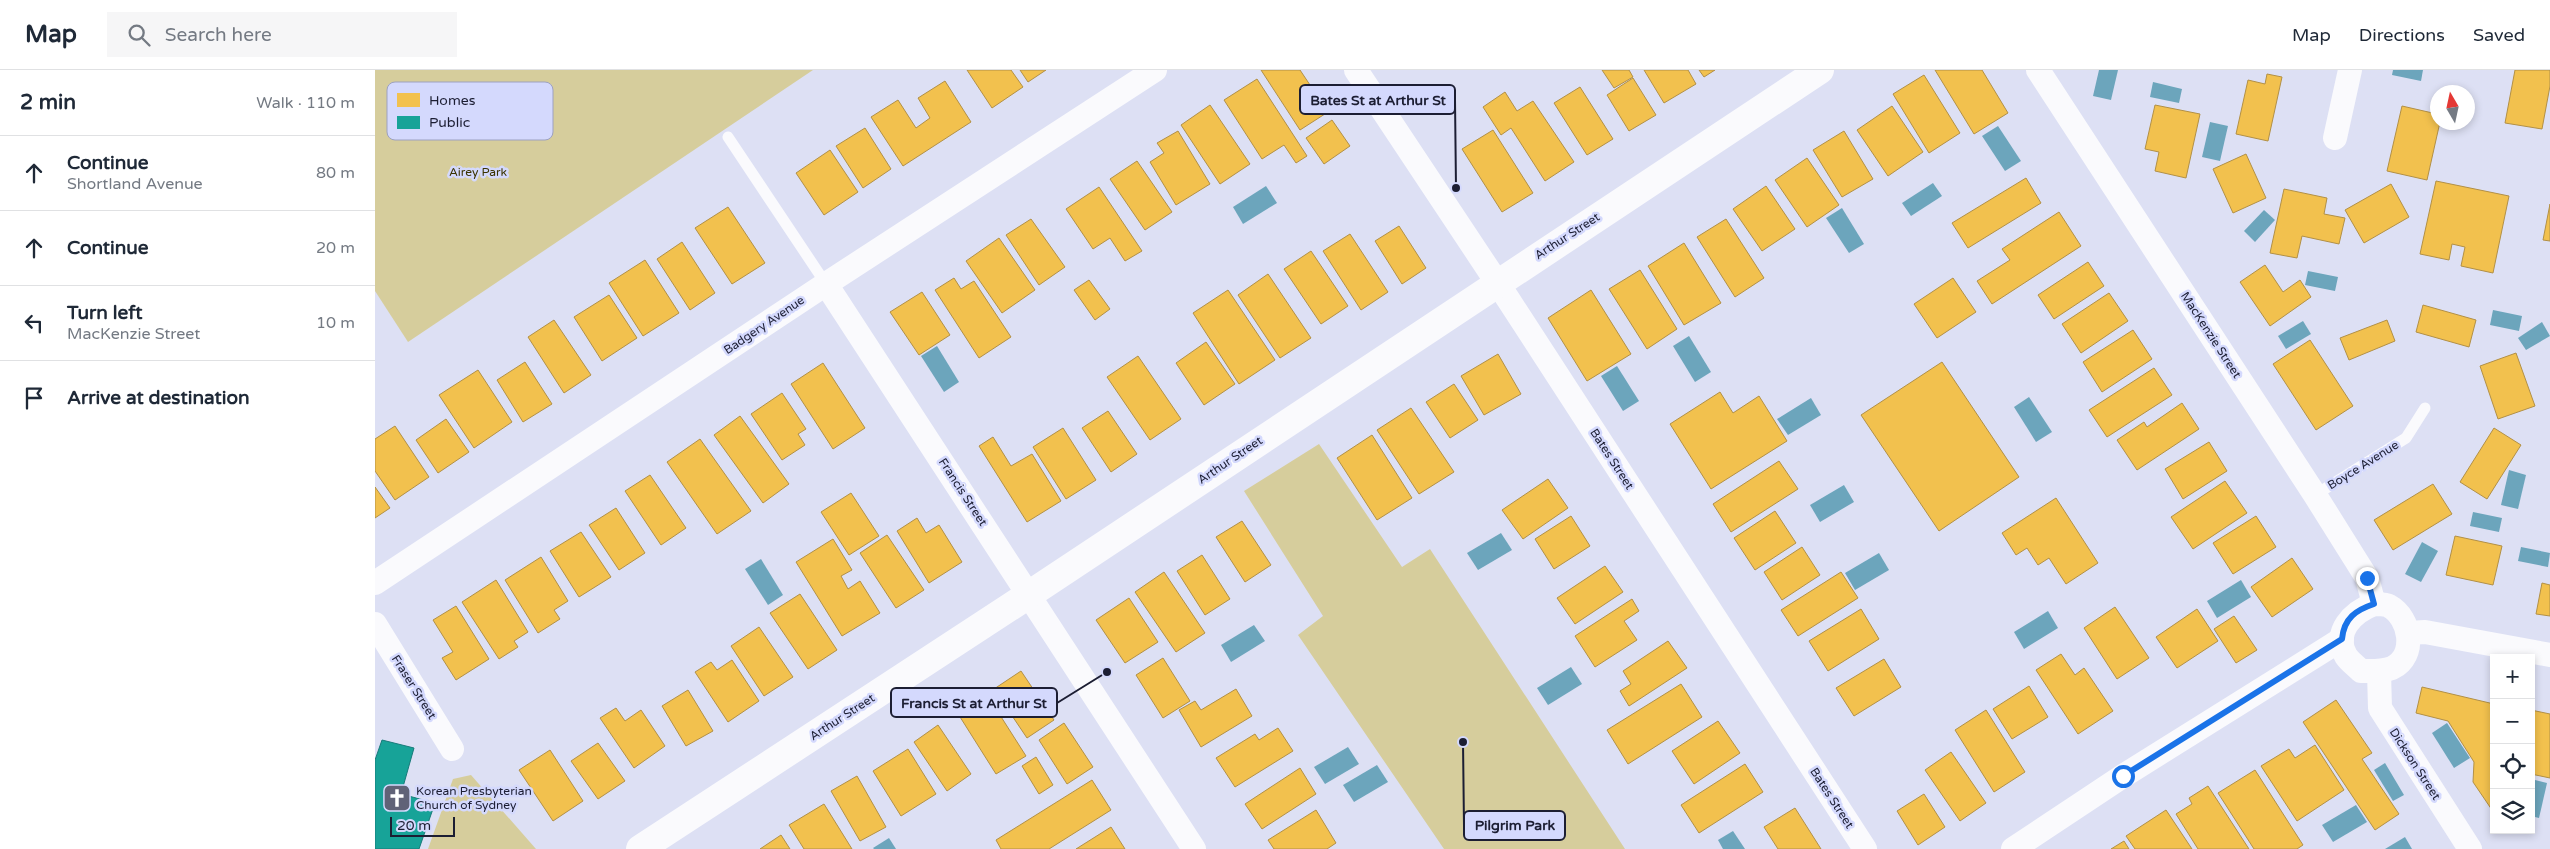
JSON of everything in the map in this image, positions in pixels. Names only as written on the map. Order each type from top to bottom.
[{"type":"main road","name":"Arthur Street","points":[[640,849],[1029,594],[1497,282],[1820,70]]},
{"type":"street","name":"Badgery Avenue","points":[[375,583],[826,284],[1155,70]]},
{"type":"street","name":"Bates Street","points":[[1356,70],[1497,282],[1865,849]]},
{"type":"street","name":"MacKenzie Street","points":[[2038,70],[2315,495],[2367,578],[2374,604]]},
{"type":"street","points":[[2335,138],[2350,70]]},
{"type":"street","name":"Francis Street","points":[[826,284],[1194,849]]},
{"type":"street","points":[[2374,604],[2389,606],[2405,621],[2409,633],[2408,645],[2403,657],[2393,667],[2379,672],[2361,671],[2346,656],[2342,639],[2343,626],[2361,608],[2374,604]]},
{"type":"street","name":"Fraser Street","points":[[375,624],[452,749]]},
{"type":"street","points":[[2409,633],[2425,632],[2550,655]]},
{"type":"street","points":[[2013,849],[2123,776],[2342,639]]},
{"type":"street","name":"Dickson Street","points":[[2379,672],[2380,708],[2470,849]]},
{"type":"lane","name":"Francis Street","points":[[729,137],[826,284]]},
{"type":"lane","name":"Boyce Avenue","points":[[2315,495],[2406,438],[2425,408]]},
{"type":"green space","name":"Airey Park","points":[[375,70],[813,70],[408,342],[375,291]]},
{"type":"green space","points":[[1319,444],[1402,567],[1430,549],[1625,849],[1444,849],[1298,635],[1323,616],[1244,491]]},
{"type":"green space","points":[[471,775],[536,849],[428,849],[453,779]]},
{"type":"water","points":[[2099,70],[2118,70],[2111,100],[2093,96]]},
{"type":"water","points":[[2393,70],[2423,70],[2421,81],[2392,75]]},
{"type":"water","points":[[2153,82],[2182,89],[2179,103],[2150,97]]},
{"type":"water","points":[[2210,122],[2228,126],[2220,161],[2202,157]]},
{"type":"water","points":[[1998,126],[2021,161],[2005,171],[1982,136]]},
{"type":"water","points":[[1933,183],[1942,196],[1911,216],[1902,203]]},
{"type":"water","points":[[1266,186],[1277,203],[1243,224],[1233,207]]},
{"type":"water","points":[[1842,208],[1864,244],[1849,253],[1826,218]]},
{"type":"water","points":[[2264,210],[2275,220],[2255,242],[2244,231]]},
{"type":"water","points":[[2308,271],[2338,277],[2335,291],[2305,285]]},
{"type":"water","points":[[2493,310],[2522,316],[2519,331],[2490,325]]},
{"type":"water","points":[[2303,321],[2311,334],[2286,349],[2278,336]]},
{"type":"water","points":[[2542,322],[2550,336],[2526,350],[2518,338]]},
{"type":"water","points":[[1689,336],[1711,372],[1695,382],[1673,346]]},
{"type":"water","points":[[937,346],[959,382],[944,392],[921,356]]},
{"type":"water","points":[[1617,366],[1639,401],[1623,411],[1601,376]]},
{"type":"water","points":[[2029,397],[2052,432],[2036,442],[2014,407]]},
{"type":"water","points":[[1811,398],[1821,415],[1788,435],[1777,419]]},
{"type":"water","points":[[2509,470],[2526,475],[2518,509],[2501,505]]},
{"type":"water","points":[[1844,485],[1854,502],[1820,522],[1810,505]]},
{"type":"water","points":[[2473,512],[2502,518],[2499,532],[2470,526]]},
{"type":"water","points":[[1501,533],[1512,550],[1478,570],[1467,553]]},
{"type":"water","points":[[2422,542],[2438,551],[2421,582],[2405,574]]},
{"type":"water","points":[[2521,547],[2550,553],[2548,567],[2518,561]]},
{"type":"water","points":[[1879,553],[1889,570],[1855,590],[1845,573]]},
{"type":"water","points":[[761,559],[783,595],[768,605],[745,569]]},
{"type":"water","points":[[2241,580],[2251,597],[2217,618],[2207,601]]},
{"type":"water","points":[[2048,611],[2058,628],[2024,649],[2014,632]]},
{"type":"water","points":[[1254,625],[1265,641],[1231,662],[1221,645]]},
{"type":"water","points":[[1571,667],[1582,684],[1548,705],[1537,688]]},
{"type":"water","points":[[2447,723],[2470,758],[2454,768],[2432,733]]},
{"type":"water","points":[[1348,747],[1359,764],[1325,784],[1314,767]]},
{"type":"water","points":[[2385,763],[2404,795],[2393,801],[2374,770]]},
{"type":"water","points":[[1377,765],[1388,782],[1354,802],[1343,785]]},
{"type":"water","points":[[2535,780],[2547,783],[2539,818],[2535,817]]},
{"type":"water","points":[[2356,805],[2367,822],[2333,842],[2322,825]]},
{"type":"water","points":[[1733,831],[1745,849],[1723,849],[1718,840]]},
{"type":"water","points":[[2405,837],[2412,849],[2385,849]]},
{"type":"water","points":[[889,838],[896,849],[873,848]]},
{"type":"building: Homes","points":[[967,70],[1011,70],[1023,87],[992,108]]},
{"type":"building: Homes","points":[[1020,70],[1046,70],[1028,82]]},
{"type":"building: Homes","points":[[1261,70],[1300,70],[1328,112],[1300,130]]},
{"type":"building: Homes","points":[[1602,70],[1629,70],[1633,77],[1614,88]]},
{"type":"building: Homes","points":[[1644,70],[1688,70],[1696,84],[1664,103]]},
{"type":"building: Homes","points":[[1699,70],[1715,70],[1704,77]]},
{"type":"building: Homes","points":[[1935,70],[1982,70],[2008,113],[1974,134]]},
{"type":"building: Homes","points":[[2515,70],[2550,70],[2550,86],[2542,129],[2505,123]]},
{"type":"building: Homes","points":[[2267,74],[2282,77],[2268,141],[2236,134],[2248,80],[2265,84]]},
{"type":"building: Homes","points":[[1924,75],[1960,133],[1929,153],[1893,94]]},
{"type":"building: Homes","points":[[1633,78],[1656,115],[1629,131],[1607,95]]},
{"type":"building: Homes","points":[[1257,79],[1307,156],[1296,163],[1284,145],[1262,159],[1224,100]]},
{"type":"building: Homes","points":[[945,81],[971,122],[903,166],[871,117],[898,100],[916,128],[930,118],[918,98]]},
{"type":"building: Homes","points":[[1580,87],[1613,139],[1587,155],[1554,103]]},
{"type":"building: Homes","points":[[1505,92],[1517,111],[1533,101],[1574,162],[1545,181],[1511,128],[1501,135],[1483,107]]},
{"type":"building: Homes","points":[[1210,105],[1250,164],[1220,184],[1181,125]]},
{"type":"building: Homes","points":[[2155,105],[2200,114],[2186,178],[2155,171],[2159,152],[2145,149]]},
{"type":"building: Homes","points":[[1892,106],[1923,152],[1888,176],[1857,130]]},
{"type":"building: Homes","points":[[2402,106],[2430,112],[2430,130],[2438,130],[2427,180],[2387,171]]},
{"type":"building: Homes","points":[[1332,120],[1350,146],[1324,164],[1306,138]]},
{"type":"building: Homes","points":[[865,128],[891,169],[863,188],[836,146]]},
{"type":"building: Homes","points":[[1493,130],[1533,193],[1502,212],[1462,149]]},
{"type":"building: Homes","points":[[1178,131],[1210,184],[1176,205],[1150,162],[1164,153],[1157,143]]},
{"type":"building: Homes","points":[[1844,131],[1873,179],[1842,197],[1813,150]]},
{"type":"building: Homes","points":[[830,150],[858,192],[824,215],[796,173]]},
{"type":"building: Homes","points":[[2246,154],[2266,198],[2233,213],[2213,169]]},
{"type":"building: Homes","points":[[1807,158],[1839,205],[1807,227],[1775,180]]},
{"type":"building: Homes","points":[[1137,161],[1172,212],[1145,230],[1110,179]]},
{"type":"building: Homes","points":[[2026,178],[2041,203],[1968,248],[1952,223]]},
{"type":"building: Homes","points":[[2436,181],[2509,196],[2493,273],[2461,266],[2465,247],[2452,244],[2449,260],[2420,254]]},
{"type":"building: Homes","points":[[2391,184],[2409,217],[2364,243],[2345,210]]},
{"type":"building: Homes","points":[[1766,186],[1795,229],[1762,251],[1733,209]]},
{"type":"building: Homes","points":[[1099,187],[1142,251],[1125,261],[1110,238],[1093,249],[1066,209]]},
{"type":"building: Homes","points":[[2284,189],[2327,198],[2324,214],[2345,218],[2339,244],[2302,236],[2297,258],[2270,253]]},
{"type":"building: Homes","points":[[2550,204],[2550,241],[2543,240]]},
{"type":"building: Homes","points":[[728,207],[765,263],[732,284],[695,228]]},
{"type":"building: Homes","points":[[2059,212],[2081,246],[1992,304],[1977,281],[2010,260],[2002,249]]},
{"type":"building: Homes","points":[[1031,219],[1065,267],[1039,285],[1006,235]]},
{"type":"building: Homes","points":[[1726,219],[1764,278],[1735,297],[1697,237]]},
{"type":"building: Homes","points":[[1399,226],[1426,268],[1402,284],[1375,241]]},
{"type":"building: Homes","points":[[1350,234],[1388,292],[1361,310],[1323,251]]},
{"type":"building: Homes","points":[[999,238],[1035,290],[1002,313],[966,261]]},
{"type":"building: Homes","points":[[682,242],[715,293],[690,310],[657,259]]},
{"type":"building: Homes","points":[[1684,243],[1721,303],[1684,325],[1648,266]]},
{"type":"building: Homes","points":[[1311,251],[1348,306],[1321,324],[1284,269]]},
{"type":"building: Homes","points":[[645,260],[679,313],[643,336],[609,283]]},
{"type":"building: Homes","points":[[2088,262],[2104,286],[2054,319],[2038,295]]},
{"type":"building: Homes","points":[[2265,265],[2283,292],[2300,280],[2311,297],[2270,326],[2240,282]]},
{"type":"building: Homes","points":[[1640,270],[1677,329],[1647,349],[1609,289]]},
{"type":"building: Homes","points":[[1268,274],[1311,338],[1280,358],[1238,295]]},
{"type":"building: Homes","points":[[954,278],[961,289],[974,281],[1011,337],[979,358],[935,290]]},
{"type":"building: Homes","points":[[1953,278],[1976,312],[1937,338],[1914,304]]},
{"type":"building: Homes","points":[[1089,280],[1110,309],[1095,320],[1074,290]]},
{"type":"building: Homes","points":[[1228,290],[1275,360],[1239,384],[1193,313]]},
{"type":"building: Homes","points":[[1591,290],[1631,354],[1587,381],[1548,318]]},
{"type":"building: Homes","points":[[922,292],[950,335],[919,355],[890,312]]},
{"type":"building: Homes","points":[[2109,293],[2128,321],[2081,353],[2062,324]]},
{"type":"building: Homes","points":[[609,295],[637,338],[602,361],[574,317]]},
{"type":"building: Homes","points":[[2423,305],[2476,320],[2469,347],[2416,332]]},
{"type":"building: Homes","points":[[554,320],[591,375],[564,393],[528,337]]},
{"type":"building: Homes","points":[[2387,320],[2395,341],[2349,360],[2340,338]]},
{"type":"building: Homes","points":[[2133,330],[2152,359],[2102,392],[2083,362]]},
{"type":"building: Homes","points":[[2310,340],[2353,406],[2316,430],[2273,364]]},
{"type":"building: Homes","points":[[1206,342],[1235,384],[1204,405],[1176,363]]},
{"type":"building: Homes","points":[[2516,353],[2535,406],[2498,419],[2480,366]]},
{"type":"building: Homes","points":[[1498,354],[1521,394],[1484,415],[1461,376]]},
{"type":"building: Homes","points":[[1138,356],[1181,419],[1150,440],[1107,377]]},
{"type":"building: Homes","points":[[525,362],[552,404],[523,422],[497,380]]},
{"type":"building: Homes","points":[[1942,362],[2019,477],[1939,531],[1861,415]]},
{"type":"building: Homes","points":[[823,363],[865,428],[833,449],[791,384]]},
{"type":"building: Homes","points":[[2154,368],[2172,395],[2107,437],[2089,410]]},
{"type":"building: Homes","points":[[478,370],[512,422],[474,448],[439,395]]},
{"type":"building: Homes","points":[[1454,384],[1478,420],[1450,438],[1426,402]]},
{"type":"building: Homes","points":[[1720,392],[1733,413],[1759,396],[1787,441],[1711,489],[1670,424]]},
{"type":"building: Homes","points":[[782,393],[806,429],[798,434],[805,445],[782,460],[751,414]]},
{"type":"building: Homes","points":[[2182,403],[2199,429],[2137,470],[2117,440],[2144,422],[2147,427]]},
{"type":"building: Homes","points":[[1411,408],[1454,472],[1419,494],[1377,430]]},
{"type":"building: Homes","points":[[1108,411],[1137,454],[1111,472],[1082,428]]},
{"type":"building: Homes","points":[[740,416],[789,484],[763,503],[714,435]]},
{"type":"building: Homes","points":[[446,419],[469,452],[438,473],[416,440]]},
{"type":"building: Homes","points":[[395,426],[429,477],[395,500],[375,471],[375,439]]},
{"type":"building: Homes","points":[[1063,428],[1096,480],[1066,499],[1033,447]]},
{"type":"building: Homes","points":[[2494,428],[2521,445],[2487,499],[2460,482]]},
{"type":"building: Homes","points":[[1372,435],[1412,498],[1377,520],[1337,458]]},
{"type":"building: Homes","points":[[993,437],[1011,466],[1032,454],[1061,501],[1027,522],[979,446]]},
{"type":"building: Homes","points":[[700,439],[751,511],[717,534],[667,462]]},
{"type":"building: Homes","points":[[2209,442],[2227,471],[2183,499],[2165,469]]},
{"type":"building: Homes","points":[[1779,461],[1798,489],[1731,532],[1713,504]]},
{"type":"building: Homes","points":[[650,475],[686,528],[661,545],[625,491]]},
{"type":"building: Homes","points":[[1548,479],[1568,508],[1523,539],[1502,510]]},
{"type":"building: Homes","points":[[2225,481],[2247,513],[2193,549],[2171,517]]},
{"type":"building: Homes","points":[[2433,484],[2452,514],[2393,550],[2374,520]]},
{"type":"building: Homes","points":[[375,487],[390,508],[375,518]]},
{"type":"building: Homes","points":[[851,493],[879,536],[849,555],[821,512]]},
{"type":"building: Homes","points":[[2056,498],[2098,563],[2066,584],[2049,558],[2038,565],[2027,548],[2016,555],[2002,533]]},
{"type":"building: Homes","points":[[616,508],[645,553],[619,570],[589,525]]},
{"type":"building: Homes","points":[[1775,511],[1796,543],[1755,570],[1734,538]]},
{"type":"building: Homes","points":[[1571,516],[1590,546],[1554,569],[1535,539]]},
{"type":"building: Homes","points":[[2256,516],[2276,547],[2233,574],[2213,543]]},
{"type":"building: Homes","points":[[917,518],[926,533],[939,525],[962,562],[929,583],[897,531]]},
{"type":"building: Homes","points":[[1242,521],[1271,565],[1245,582],[1216,537]]},
{"type":"building: Homes","points":[[581,532],[611,577],[579,597],[550,551]]},
{"type":"building: Homes","points":[[887,535],[924,590],[896,608],[860,553]]},
{"type":"building: Homes","points":[[2455,536],[2502,546],[2493,585],[2446,575]]},
{"type":"building: Homes","points":[[833,539],[852,570],[841,576],[848,589],[860,581],[880,613],[842,636],[796,562]]},
{"type":"building: Homes","points":[[1802,547],[1820,575],[1782,600],[1764,572]]},
{"type":"building: Homes","points":[[1202,555],[1230,599],[1205,615],[1177,571]]},
{"type":"building: Homes","points":[[541,557],[568,601],[554,610],[560,619],[538,633],[505,580]]},
{"type":"building: Homes","points":[[2292,558],[2313,589],[2272,617],[2251,587]]},
{"type":"building: Homes","points":[[1605,566],[1623,592],[1575,624],[1557,598]]},
{"type":"building: Homes","points":[[1164,572],[1205,633],[1176,652],[1135,592]]},
{"type":"building: Homes","points":[[1841,572],[1858,598],[1798,636],[1781,610]]},
{"type":"building: Homes","points":[[496,580],[528,632],[514,641],[518,647],[499,659],[462,602]]},
{"type":"building: Homes","points":[[2542,583],[2550,585],[2550,616],[2536,614]]},
{"type":"building: Homes","points":[[800,594],[837,650],[808,669],[770,613]]},
{"type":"building: Homes","points":[[1129,598],[1158,642],[1125,663],[1096,620]]},
{"type":"building: Homes","points":[[1632,599],[1639,611],[1624,621],[1637,640],[1595,667],[1575,636]]},
{"type":"building: Homes","points":[[456,606],[489,659],[456,680],[442,658],[453,652],[433,620]]},
{"type":"building: Homes","points":[[2115,607],[2149,658],[2117,679],[2084,628]]},
{"type":"building: Homes","points":[[1861,609],[1879,639],[1828,671],[1809,641]]},
{"type":"building: Homes","points":[[2197,609],[2218,641],[2177,668],[2156,637]]},
{"type":"building: Homes","points":[[2234,616],[2257,650],[2236,663],[2214,629]]},
{"type":"building: Homes","points":[[759,627],[793,677],[764,696],[731,646]]},
{"type":"building: Homes","points":[[1668,641],[1687,668],[1629,706],[1620,691],[1631,684],[1623,671]]},
{"type":"building: Homes","points":[[2061,654],[2075,675],[2084,668],[2113,711],[2078,734],[2036,670]]},
{"type":"building: Homes","points":[[1163,658],[1190,701],[1163,718],[1136,675]]},
{"type":"building: Homes","points":[[1884,659],[1901,687],[1854,716],[1836,688]]},
{"type":"building: Homes","points":[[732,660],[759,701],[728,722],[695,672],[711,662],[717,670]]},
{"type":"building: Homes","points":[[1021,671],[1054,720],[1027,738],[994,689]]},
{"type":"building: Homes","points":[[1681,684],[1702,717],[1628,764],[1607,730]]},
{"type":"building: Homes","points":[[2029,686],[2048,717],[2012,739],[1993,709]]},
{"type":"building: Homes","points":[[2422,687],[2490,703],[2490,807],[2473,782],[2474,762],[2448,721],[2416,713]]},
{"type":"building: Homes","points":[[1236,689],[1252,716],[1201,747],[1179,710],[1195,701],[1201,710]]},
{"type":"building: Homes","points":[[688,690],[713,731],[686,746],[662,706]]},
{"type":"building: Homes","points":[[984,690],[1026,756],[996,774],[955,709]]},
{"type":"building: Homes","points":[[2336,700],[2372,753],[2362,759],[2399,814],[2375,830],[2303,722]]},
{"type":"building: Homes","points":[[616,708],[625,721],[641,710],[665,746],[634,768],[600,718]]},
{"type":"building: Homes","points":[[1986,710],[2025,772],[1994,792],[1955,730]]},
{"type":"building: Homes","points":[[2535,711],[2550,714],[2550,778],[2535,775]]},
{"type":"building: Homes","points":[[1718,721],[1740,753],[1694,784],[1672,751]]},
{"type":"building: Homes","points":[[1064,723],[1093,767],[1067,784],[1039,740]]},
{"type":"building: Homes","points":[[938,725],[971,774],[947,791],[914,742]]},
{"type":"building: Homes","points":[[1278,728],[1293,751],[1235,787],[1216,758],[1255,734],[1259,740]]},
{"type":"building: Homes","points":[[598,743],[625,781],[598,799],[571,761]]},
{"type":"building: Homes","points":[[2315,745],[2344,790],[2297,821],[2261,766],[2289,749],[2295,758]]},
{"type":"building: Homes","points":[[908,749],[936,794],[901,816],[873,771]]},
{"type":"building: Homes","points":[[550,750],[583,801],[553,821],[519,770]]},
{"type":"building: Homes","points":[[1951,752],[1986,803],[1960,821],[1925,770]]},
{"type":"building: Homes","points":[[1036,757],[1053,785],[1039,794],[1022,766]]},
{"type":"building: Homes","points":[[1745,764],[1763,792],[1699,833],[1681,805]]},
{"type":"building: Homes","points":[[1300,768],[1316,794],[1262,829],[1245,804]]},
{"type":"building: Homes","points":[[2255,770],[2303,845],[2297,849],[2254,849],[2218,793]]},
{"type":"building: Homes","points":[[857,776],[886,827],[860,841],[831,791]]},
{"type":"building: Homes","points":[[1092,780],[1111,810],[1049,849],[1001,849],[996,840]]},
{"type":"building: Homes","points":[[2208,786],[2249,849],[2198,849],[2176,814],[2192,804],[2189,798]]},
{"type":"building: Homes","points":[[1924,794],[1945,827],[1918,845],[1897,811]]},
{"type":"building: Homes","points":[[824,804],[852,849],[804,849],[789,825]]},
{"type":"building: Homes","points":[[1795,808],[1821,849],[1778,849],[1764,827]]},
{"type":"building: Homes","points":[[1316,810],[1336,843],[1327,849],[1274,849],[1268,840]]},
{"type":"building: Homes","points":[[2166,810],[2192,849],[2135,849],[2126,836]]},
{"type":"building: Homes","points":[[1111,827],[1125,849],[1076,849]]},
{"type":"building: Homes","points":[[781,835],[790,849],[760,849]]},
{"type":"building: Homes","points":[[2124,841],[2129,849],[2111,849]]},
{"type":"building: Public","name":"Korean Presbyterian Church of Sydney","points":[[382,740],[414,748],[401,794],[435,803],[419,849],[375,849],[375,760]]},
{"type":"place","name":"Bates St at Arthur St","points":[[1456,188]]},
{"type":"place","name":"Francis St at Arthur St","points":[[1107,672]]},
{"type":"place","name":"Pilgrim Park","points":[[1463,742]]},
{"type":"place","name":"Korean Presbyterian Church of Sydney","points":[[397,798]]},
{"type":"route","points":[[2123,776],[2342,639],[2343,626],[2353,615],[2361,608],[2374,604],[2367,578]]}]
